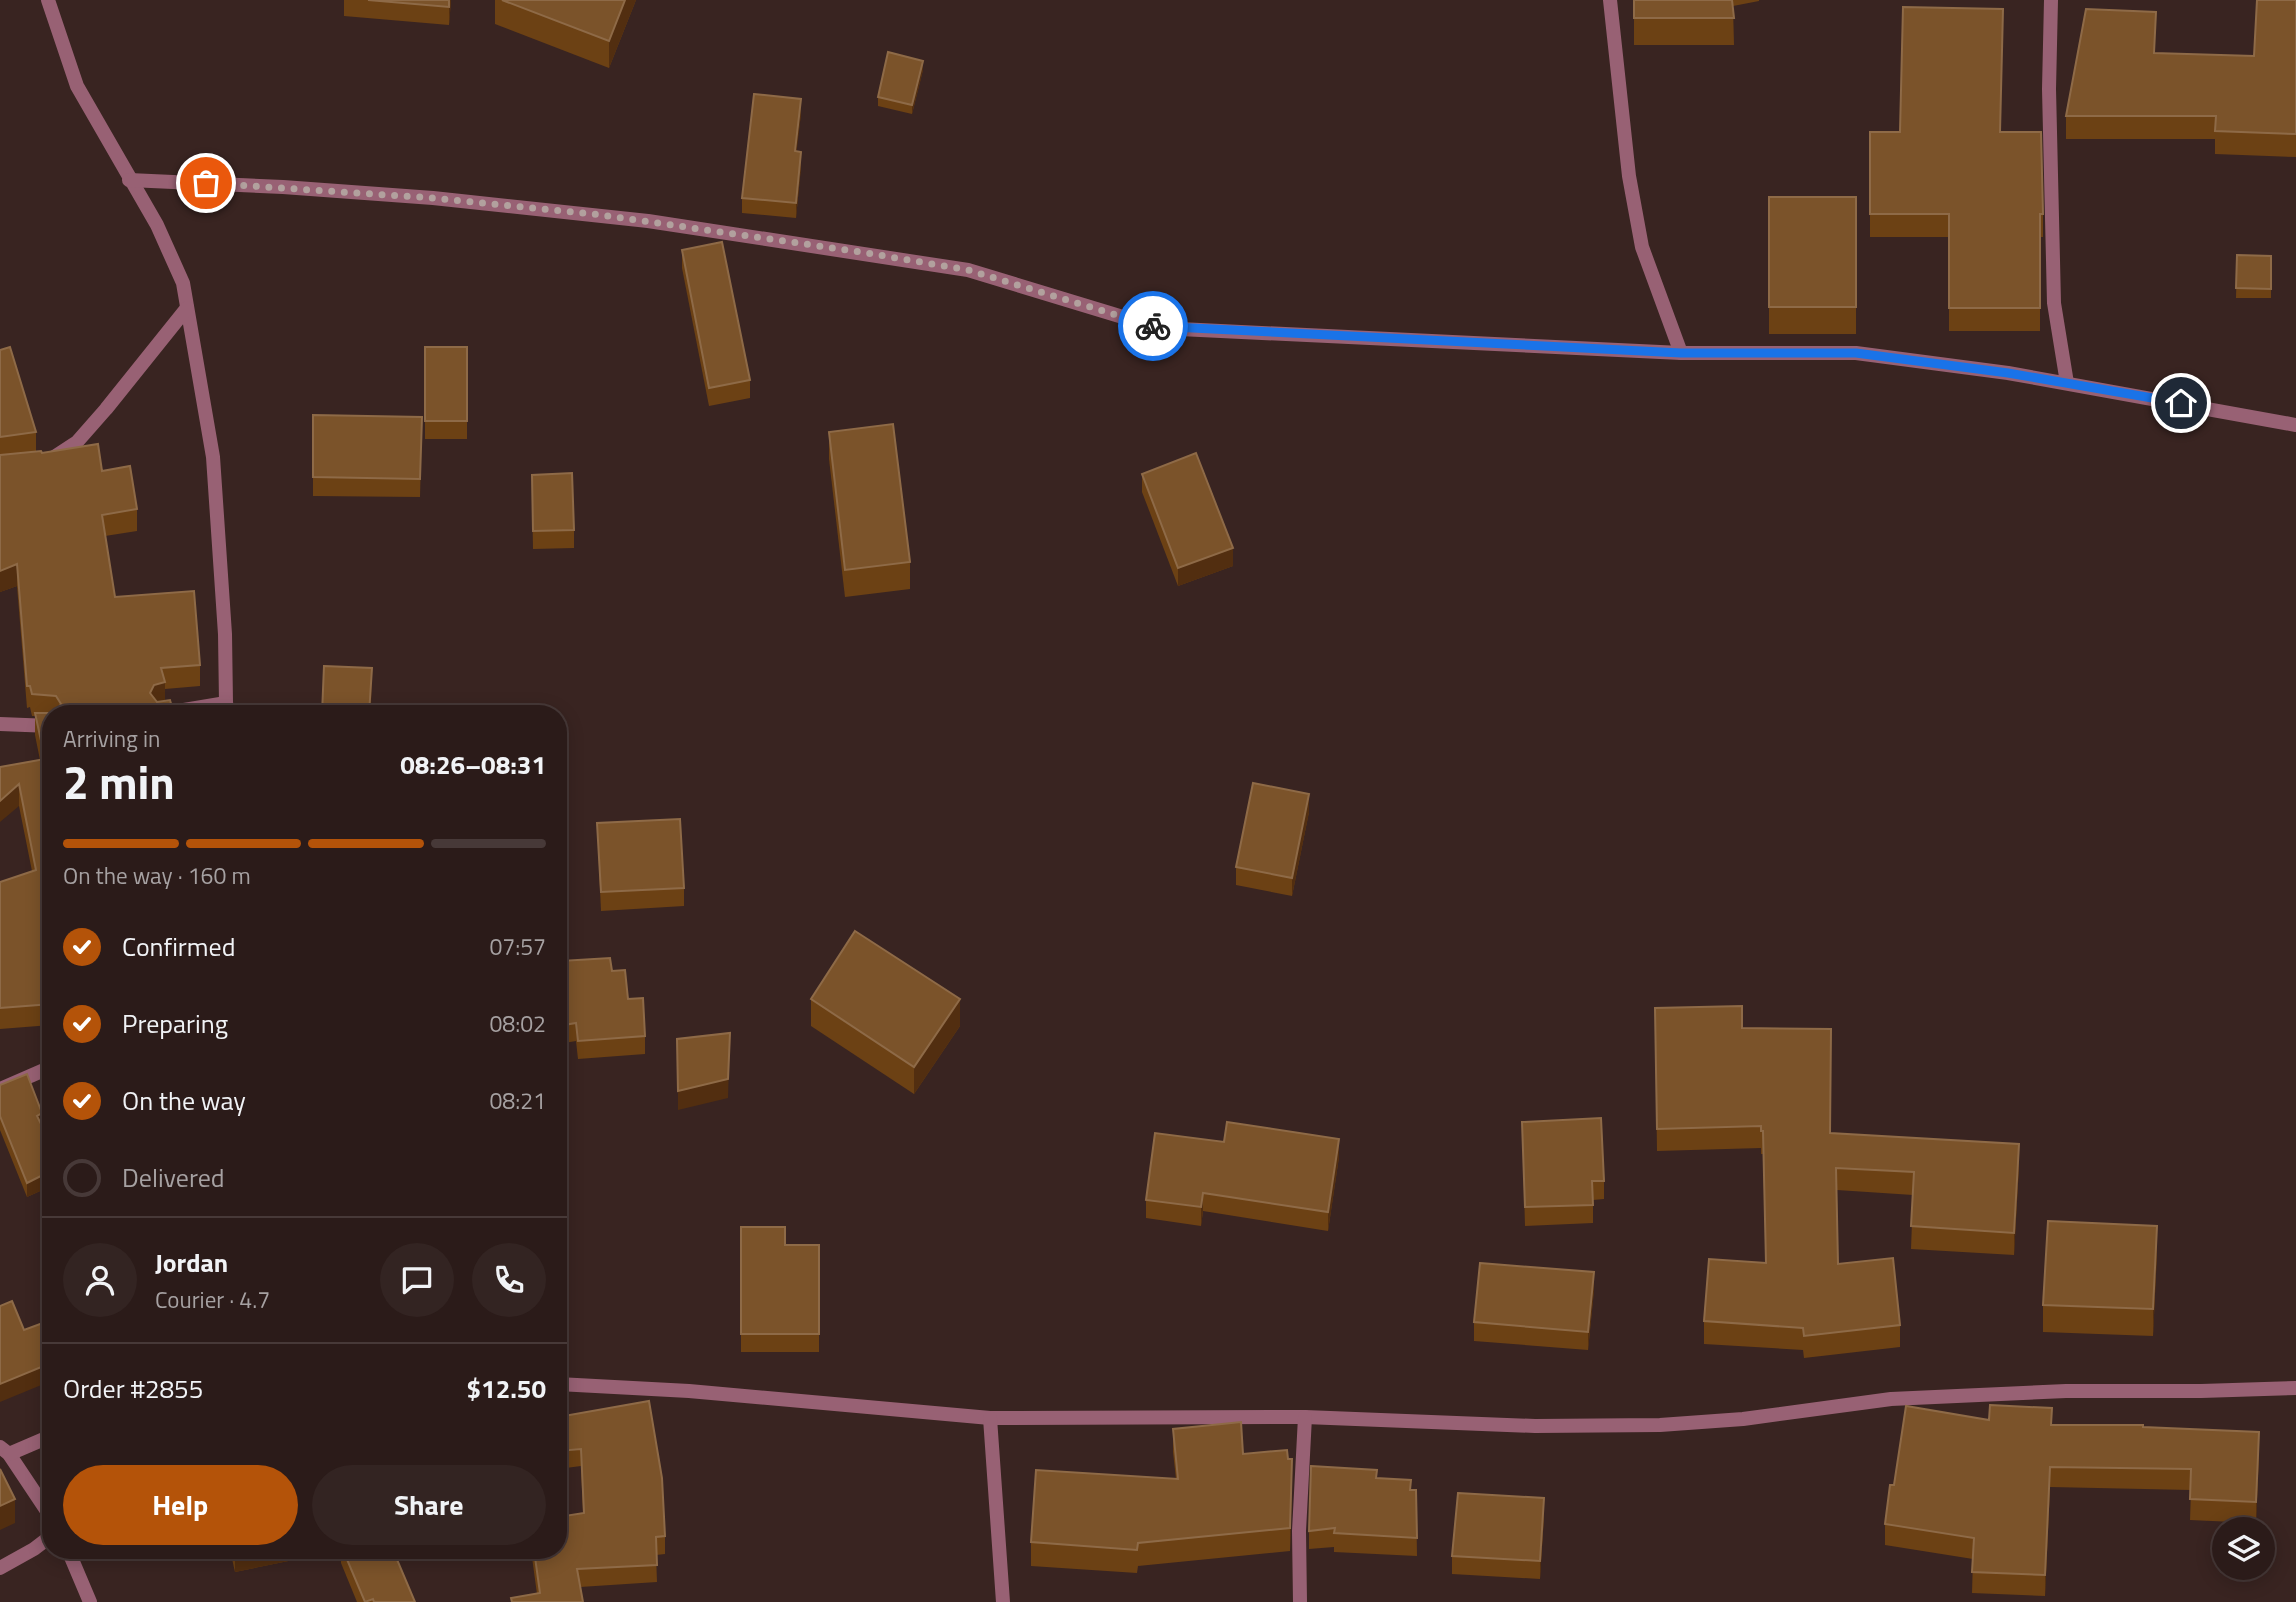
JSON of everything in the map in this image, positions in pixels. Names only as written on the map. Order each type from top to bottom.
[{"type":"street","points":[[48,0],[77,86],[157,225],[183,283],[213,457],[228,705]]},
{"type":"street","points":[[1610,0],[1629,176],[1642,247],[1681,353]]},
{"type":"street","points":[[2051,0],[2049,89],[2054,303],[2067,383]]},
{"type":"street","points":[[129,180],[283,187],[433,198],[634,219],[968,270],[1159,328],[1681,353],[1856,353],[2067,383],[2296,425]]},
{"type":"street","points":[[36,463],[49,460],[77,442],[187,308]]},
{"type":"street","points":[[0,724],[42,726]]},
{"type":"street","points":[[0,1089],[42,1071]]},
{"type":"street","points":[[567,1384],[689,1391],[990,1418],[1305,1417],[1535,1426],[1660,1425],[1743,1419],[1891,1399],[2067,1391],[2296,1388]]},
{"type":"street","points":[[1300,1602],[1299,1531],[1305,1417]]},
{"type":"street","points":[[990,1418],[1003,1602]]},
{"type":"street","points":[[42,1439],[4,1450],[42,1504]]},
{"type":"street","points":[[0,1568],[42,1543]]},
{"type":"street","points":[[72,1559],[90,1602]]},
{"type":"building","points":[[368,0],[449,0],[449,7]]},
{"type":"building","points":[[502,0],[625,0],[609,41]]},
{"type":"building","points":[[1634,0],[1732,0],[1734,18],[1634,18]]},
{"type":"building","points":[[2257,0],[2296,0],[2296,134],[2215,131],[2216,116],[2066,116],[2086,9],[2156,12],[2154,53],[2254,56]]},
{"type":"building","points":[[1903,7],[2003,9],[2000,132],[2041,132],[2043,214],[2040,214],[2040,308],[1949,308],[1949,214],[1870,214],[1870,132],[1900,132]]},
{"type":"building","points":[[888,52],[923,61],[912,105],[878,97]]},
{"type":"building","points":[[754,94],[801,99],[795,151],[801,152],[796,203],[742,198]]},
{"type":"building","points":[[1769,197],[1856,197],[1856,307],[1769,307]]},
{"type":"building","points":[[722,242],[750,380],[709,388],[682,250]]},
{"type":"building","points":[[2237,255],[2271,256],[2271,289],[2236,288]]},
{"type":"building","points":[[10,347],[36,432],[0,437],[0,350]]},
{"type":"building","points":[[425,347],[467,347],[467,421],[425,421]]},
{"type":"building","points":[[313,415],[422,417],[420,479],[313,477]]},
{"type":"building","points":[[893,424],[910,562],[845,570],[829,432]]},
{"type":"building","points":[[98,444],[102,471],[130,466],[137,509],[102,515],[115,597],[194,591],[200,665],[161,668],[165,682],[154,685],[150,693],[157,702],[170,700],[171,705],[60,705],[56,696],[32,694],[30,686],[27,686],[17,564],[0,571],[0,455],[42,453]]},
{"type":"building","points":[[1196,453],[1233,548],[1178,568],[1142,474]]},
{"type":"building","points":[[572,473],[574,530],[533,531],[532,475]]},
{"type":"building","points":[[324,666],[372,668],[370,705],[322,705]]},
{"type":"building","points":[[35,713],[42,713],[42,745]]},
{"type":"building","points":[[42,760],[42,1005],[0,1008],[0,882],[36,870],[19,784],[0,801],[0,767]]},
{"type":"building","points":[[1253,783],[1309,794],[1292,878],[1236,867]]},
{"type":"building","points":[[680,819],[684,888],[601,892],[597,823]]},
{"type":"building","points":[[855,931],[960,999],[914,1067],[811,999]]},
{"type":"building","points":[[610,958],[612,971],[625,970],[628,999],[643,998],[645,1036],[578,1041],[576,1023],[567,1024],[567,961]]},
{"type":"building","points":[[1742,1006],[1742,1028],[1831,1029],[1830,1133],[2019,1144],[2014,1233],[1911,1226],[1914,1172],[1836,1168],[1838,1264],[1893,1258],[1900,1325],[1804,1336],[1803,1328],[1704,1321],[1709,1259],[1766,1263],[1763,1131],[1761,1126],[1657,1129],[1655,1008]]},
{"type":"building","points":[[730,1033],[728,1079],[678,1091],[677,1039]]},
{"type":"building","points":[[27,1074],[42,1113],[37,1116],[42,1126],[42,1176],[27,1183],[0,1116],[0,1085]]},
{"type":"building","points":[[1601,1118],[1604,1181],[1592,1181],[1593,1205],[1525,1207],[1522,1122]]},
{"type":"building","points":[[1227,1122],[1339,1139],[1328,1212],[1203,1193],[1201,1207],[1146,1200],[1155,1133],[1224,1142]]},
{"type":"building","points":[[2048,1221],[2157,1226],[2153,1309],[2043,1305]]},
{"type":"building","points":[[741,1227],[785,1227],[785,1245],[819,1245],[819,1334],[741,1334]]},
{"type":"building","points":[[1480,1263],[1594,1272],[1588,1332],[1474,1322]]},
{"type":"building","points":[[12,1301],[24,1330],[42,1323],[42,1367],[0,1384],[0,1306]]},
{"type":"building","points":[[649,1401],[662,1478],[665,1536],[656,1537],[657,1565],[577,1569],[583,1602],[512,1602],[511,1598],[540,1593],[535,1559],[567,1559],[567,1516],[584,1513],[581,1449],[567,1450],[567,1415]]},
{"type":"building","points":[[1990,1405],[2052,1408],[2051,1425],[2143,1425],[2259,1432],[2256,1502],[2190,1499],[2191,1469],[2050,1467],[2045,1575],[1972,1572],[1974,1538],[1885,1524],[1906,1406],[1989,1420]]},
{"type":"building","points":[[1241,1422],[1243,1454],[1287,1450],[1288,1459],[1292,1459],[1290,1528],[1138,1543],[1137,1550],[1031,1542],[1036,1470],[1178,1479],[1173,1429]]},
{"type":"building","points":[[1311,1466],[1377,1470],[1376,1478],[1411,1480],[1410,1490],[1416,1490],[1417,1538],[1334,1533],[1335,1528],[1309,1531]]},
{"type":"building","points":[[0,1469],[15,1499],[0,1506]]},
{"type":"building","points":[[1458,1493],[1544,1498],[1540,1561],[1452,1556]]},
{"type":"building","points":[[347,1559],[397,1559],[415,1602],[374,1602],[373,1599],[365,1602]]},
{"type":"way so far","points":[[206,183],[433,198],[594,214],[861,252],[968,270],[1153,326]]},
{"type":"route","points":[[1153,326],[1681,353],[1856,353],[2008,373],[2181,403]]}]
